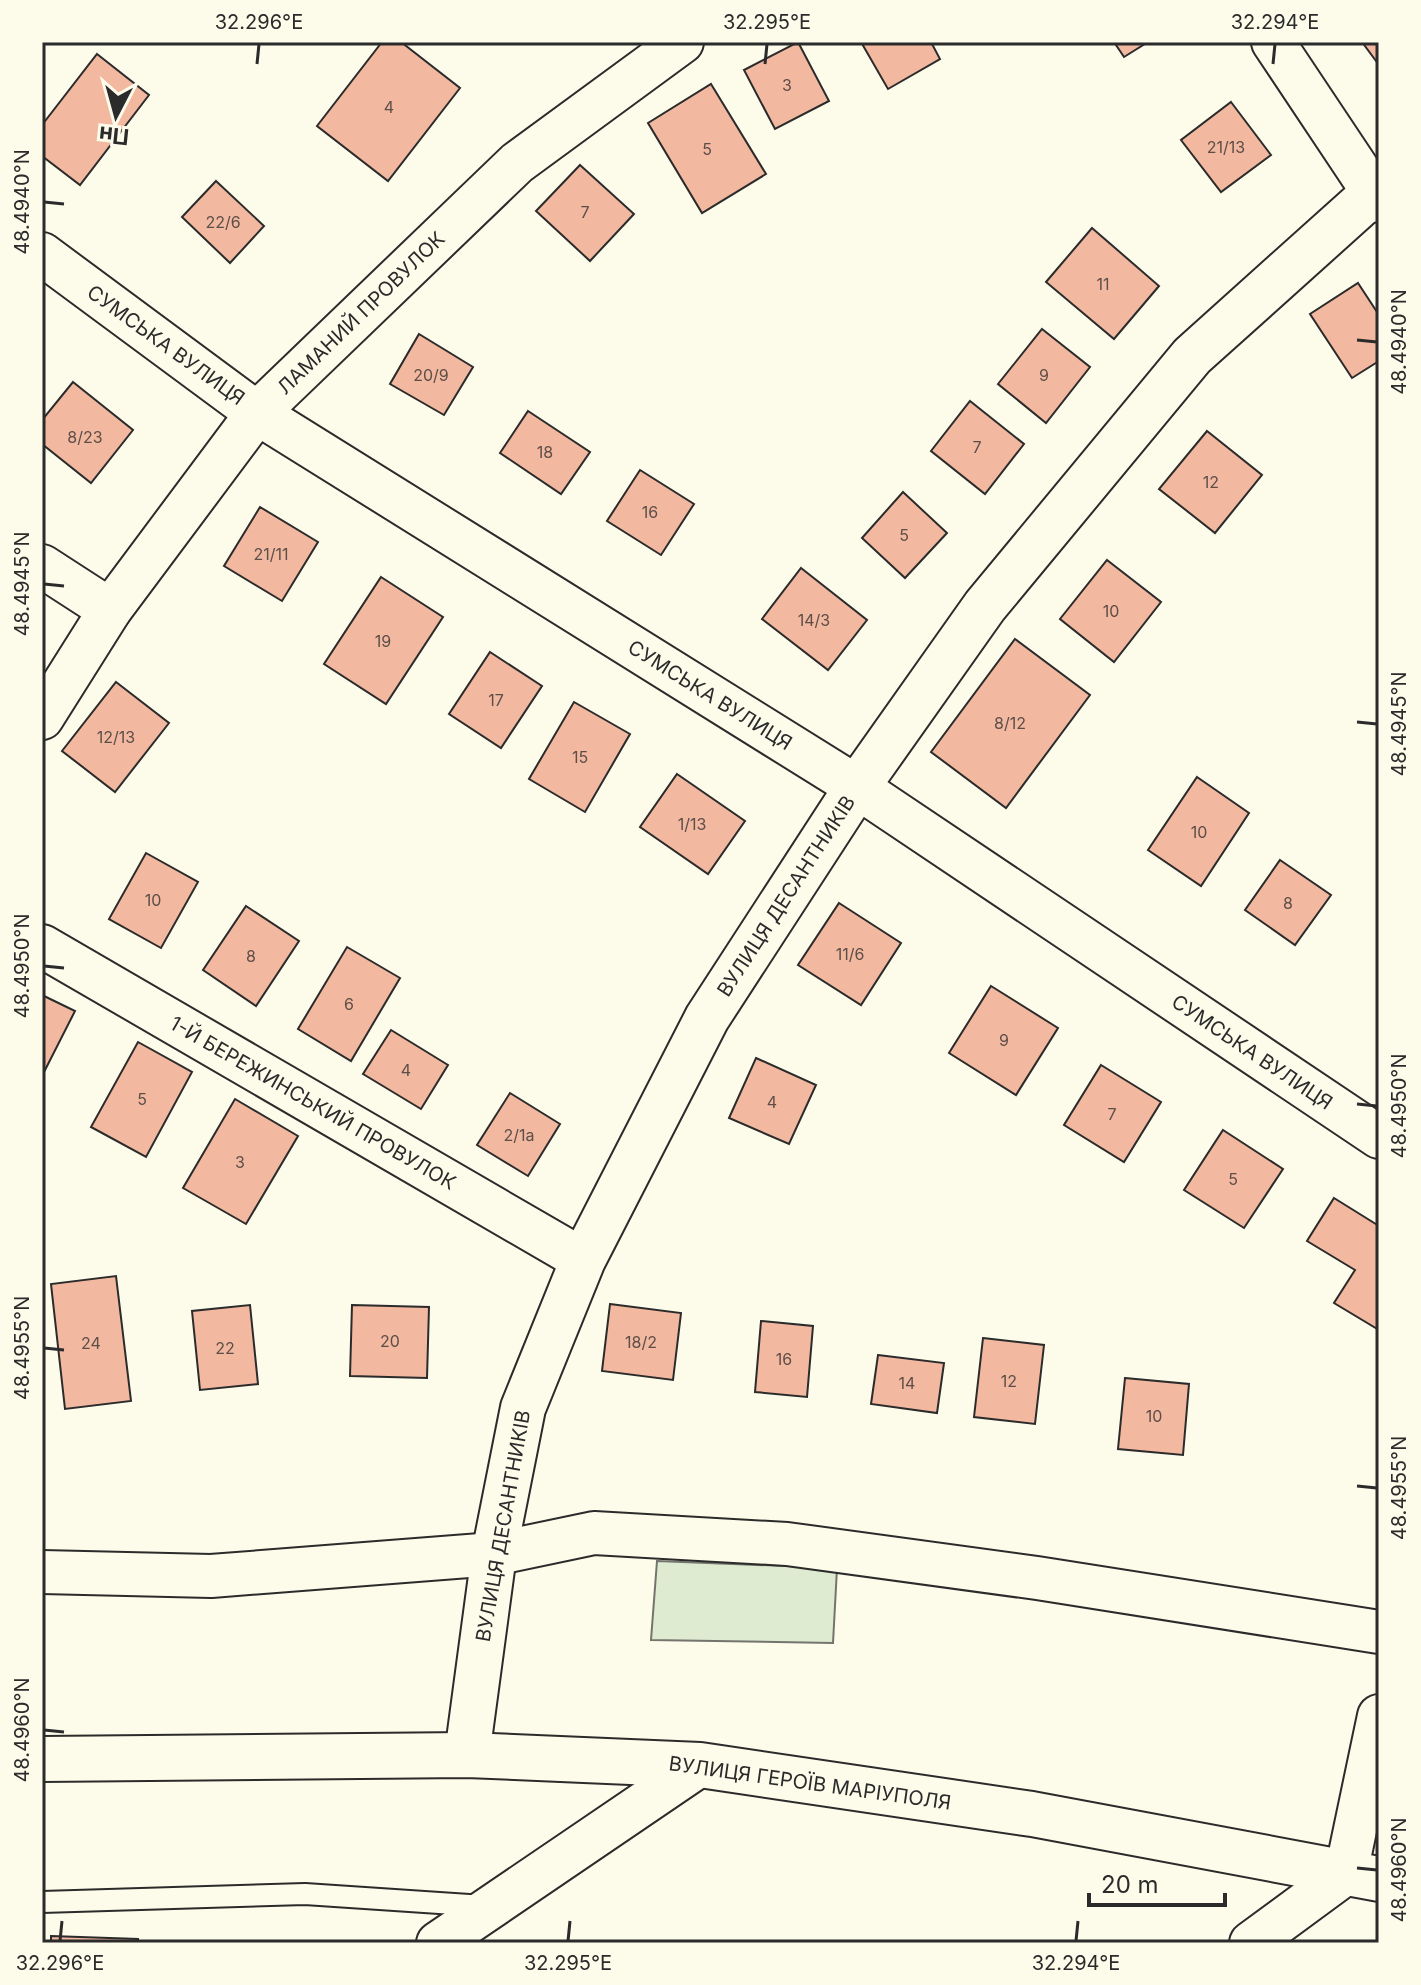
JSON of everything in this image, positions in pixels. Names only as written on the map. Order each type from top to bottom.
[{"type":"street","name":"ЛАМАНИЙ ПРОВУЛОК","points":[[42,718],[110,610],[257,413],[517,163],[682,42]]},
{"type":"street","points":[[1273,42],[1377,194]]},
{"type":"street","name":"ВУЛИЦЯ ДЕСАНТНИКІВ","points":[[467,1755],[494,1554],[523,1408],[583,1260],[707,1018],[857,787],[985,606],[1192,356],[1377,194]]},
{"type":"street","name":"СУМСЬКА ВУЛИЦЯ","points":[[42,254],[257,413],[857,787],[1379,1137]]},
{"type":"street","points":[[42,566],[110,610]]},
{"type":"street","name":"1-Й БЕРЕЖИНСЬКИЙ ПРОВУЛОК","points":[[42,946],[583,1260]]},
{"type":"street","points":[[42,1572],[211,1576],[494,1554],[594,1533],[787,1544],[1037,1578],[1379,1632]]},
{"type":"street","points":[[1251,1943],[1363,1876],[1379,1716]]},
{"type":"street","name":"ВУЛИЦЯ ГЕРОЇВ МАРІУПОЛЯ","points":[[42,1759],[467,1755],[700,1765],[1032,1814],[1363,1876]]},
{"type":"street","points":[[438,1943],[700,1765]]},
{"type":"lane","points":[[42,1902],[305,1894],[492,1906]]},
{"type":"green space","points":[[657,1561],[837,1568],[833,1643],[651,1640]]},
{"type":"building","points":[[382,42],[401,42],[460,88],[388,181],[317,126]]},
{"type":"building","points":[[798,42],[829,101],[775,129],[744,70]]},
{"type":"building","points":[[861,42],[931,42],[940,59],[888,89]]},
{"type":"building","points":[[1114,42],[1148,42],[1124,57]]},
{"type":"building","points":[[1362,42],[1379,42],[1379,65]]},
{"type":"building","points":[[97,54],[149,95],[80,185],[42,156],[42,125]]},
{"type":"building","points":[[711,84],[766,174],[702,213],[648,123]]},
{"type":"building","points":[[1231,102],[1271,155],[1221,192],[1181,140]]},
{"type":"building","points":[[580,165],[634,214],[590,261],[536,211]]},
{"type":"building","points":[[216,181],[264,226],[230,263],[182,217]]},
{"type":"building","points":[[1092,228],[1159,286],[1114,339],[1046,282]]},
{"type":"building","points":[[1358,283],[1379,315],[1379,361],[1352,378],[1310,314]]},
{"type":"building","points":[[1042,329],[1090,367],[1046,423],[998,384]]},
{"type":"building","points":[[419,334],[473,367],[444,415],[390,384]]},
{"type":"building","points":[[73,382],[133,430],[91,483],[42,444],[42,420]]},
{"type":"building","points":[[970,401],[1024,444],[985,494],[931,451]]},
{"type":"building","points":[[528,411],[590,452],[561,494],[500,453]]},
{"type":"building","points":[[1207,431],[1262,475],[1215,533],[1159,489]]},
{"type":"building","points":[[640,470],[694,504],[661,555],[607,521]]},
{"type":"building","points":[[903,492],[947,533],[905,578],[862,538]]},
{"type":"building","points":[[260,507],[318,542],[282,601],[224,566]]},
{"type":"building","points":[[1107,560],[1161,602],[1114,662],[1060,619]]},
{"type":"building","points":[[801,568],[867,620],[828,670],[762,619]]},
{"type":"building","points":[[381,577],[443,617],[386,704],[324,664]]},
{"type":"building","points":[[1015,639],[1090,695],[1006,808],[931,752]]},
{"type":"building","points":[[490,652],[542,686],[501,748],[449,714]]},
{"type":"building","points":[[116,682],[169,723],[115,792],[62,751]]},
{"type":"building","points":[[574,702],[630,734],[585,812],[529,779]]},
{"type":"building","points":[[677,774],[745,821],[708,874],[640,827]]},
{"type":"building","points":[[1197,777],[1249,813],[1201,886],[1148,850]]},
{"type":"building","points":[[146,853],[198,882],[161,948],[109,919]]},
{"type":"building","points":[[1280,860],[1331,895],[1295,945],[1245,910]]},
{"type":"building","points":[[839,903],[901,943],[861,1005],[798,965]]},
{"type":"building","points":[[246,906],[299,941],[256,1006],[203,970]]},
{"type":"building","points":[[347,947],[400,978],[351,1061],[298,1029]]},
{"type":"building","points":[[991,986],[1058,1028],[1016,1095],[949,1053]]},
{"type":"building","points":[[42,995],[75,1011],[42,1076]]},
{"type":"building","points":[[391,1030],[448,1065],[421,1109],[363,1074]]},
{"type":"building","points":[[138,1042],[192,1072],[146,1157],[91,1127]]},
{"type":"building","points":[[756,1058],[816,1085],[789,1144],[729,1118]]},
{"type":"building","points":[[1101,1065],[1161,1102],[1124,1162],[1064,1125]]},
{"type":"building","points":[[510,1093],[560,1124],[528,1176],[477,1145]]},
{"type":"building","points":[[235,1099],[298,1136],[246,1224],[183,1188]]},
{"type":"building","points":[[1223,1130],[1283,1169],[1244,1228],[1184,1190]]},
{"type":"building","points":[[1334,1198],[1379,1226],[1379,1330],[1334,1303],[1355,1270],[1307,1241]]},
{"type":"building","points":[[116,1276],[131,1401],[65,1409],[51,1284]]},
{"type":"building","points":[[610,1304],[681,1313],[673,1380],[602,1371]]},
{"type":"building","points":[[250,1305],[258,1384],[200,1390],[192,1311]]},
{"type":"building","points":[[352,1305],[429,1307],[427,1378],[350,1376]]},
{"type":"building","points":[[761,1321],[813,1326],[807,1397],[755,1392]]},
{"type":"building","points":[[983,1338],[1044,1345],[1035,1424],[974,1417]]},
{"type":"building","points":[[878,1355],[944,1363],[937,1413],[871,1404]]},
{"type":"building","points":[[1125,1378],[1189,1384],[1183,1455],[1118,1449]]},
{"type":"building","points":[[51,1936],[138,1939],[138,1943],[51,1943]]}]
